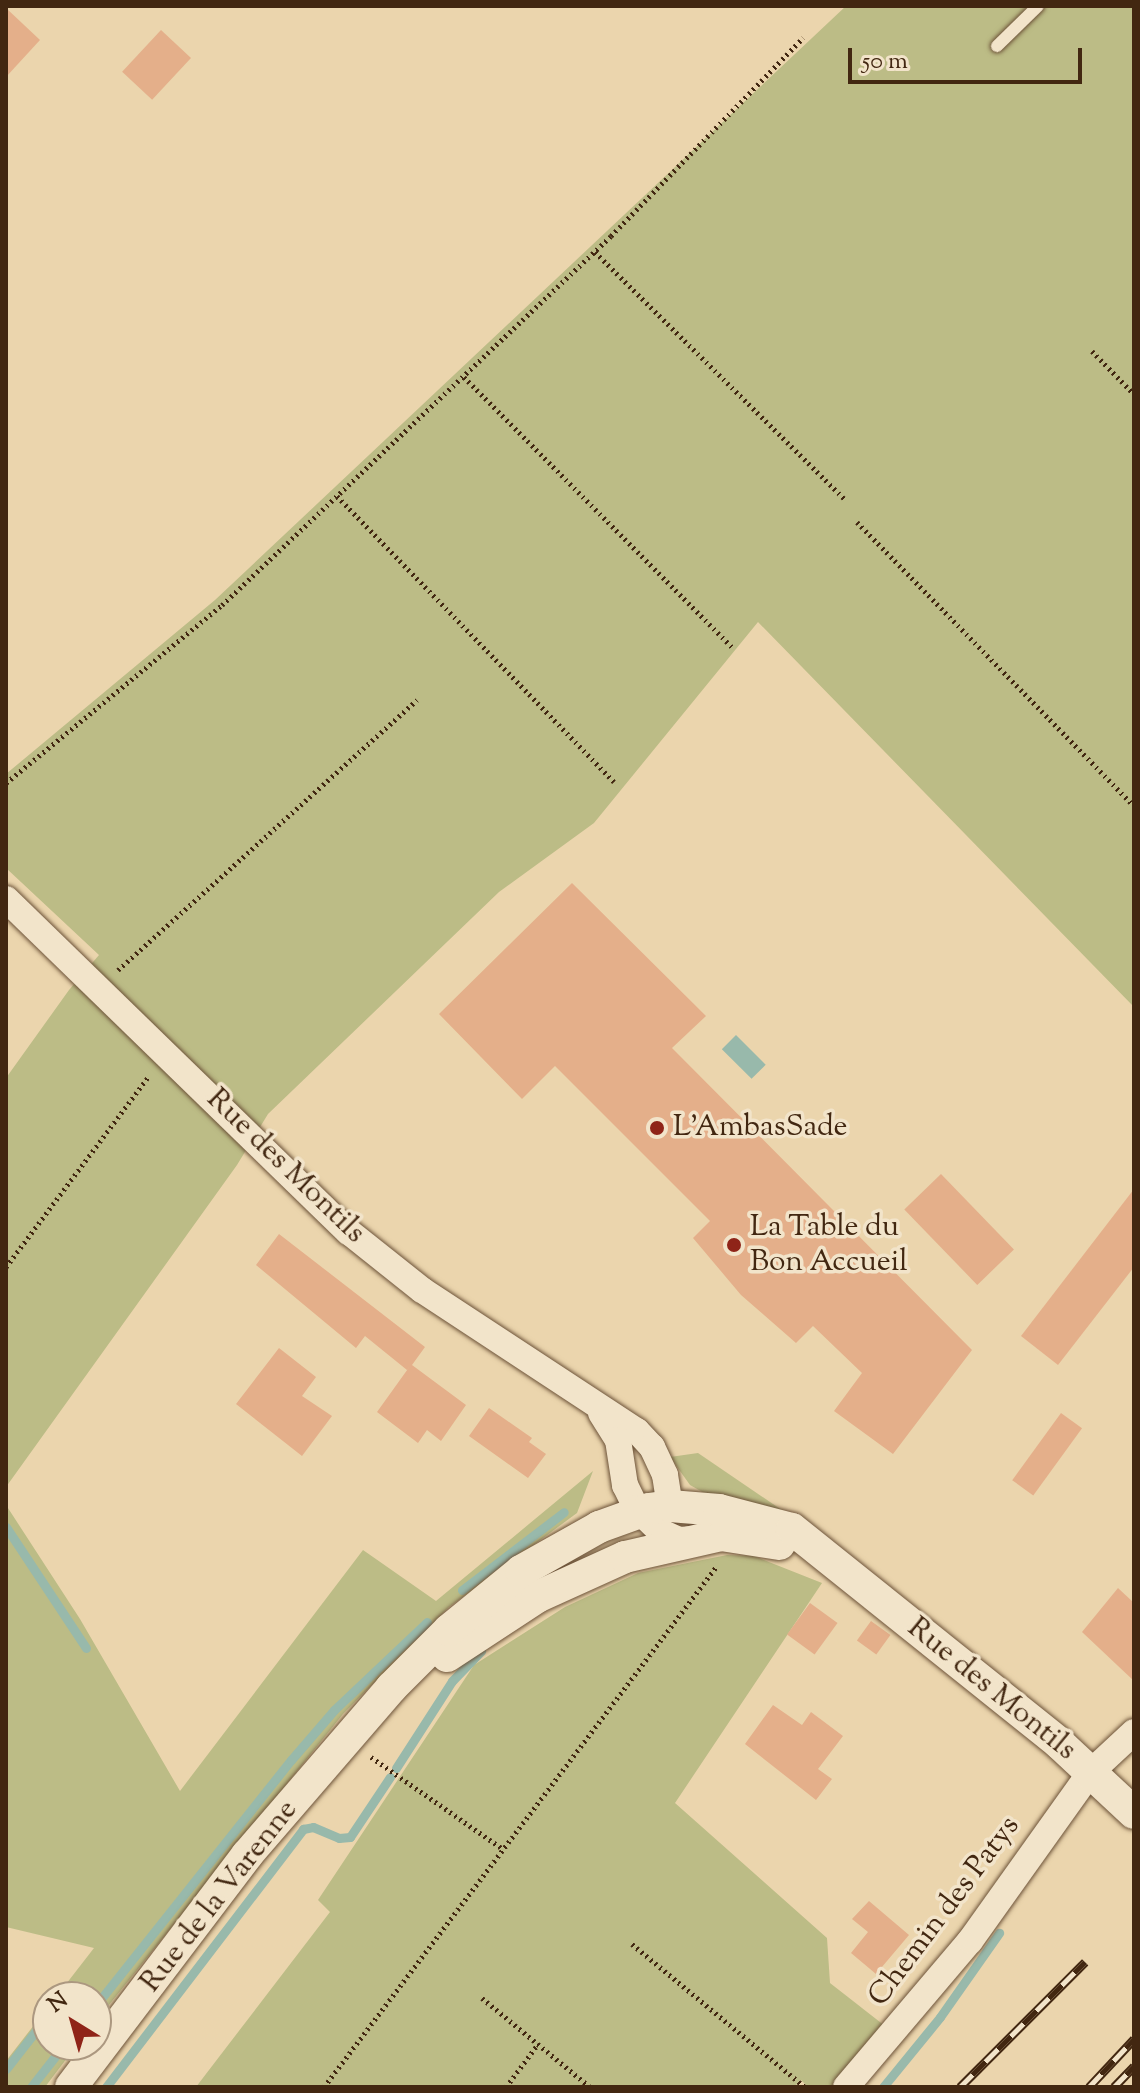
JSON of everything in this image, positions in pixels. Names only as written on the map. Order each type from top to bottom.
[{"type":"street","name":"Rue des Montils","points":[[6,899],[100,986],[349,1232],[422,1290],[646,1439],[665,1475],[654,1514]]},
{"type":"street","name":"Rue des Montils","points":[[591,1401],[618,1440],[625,1485],[679,1540],[721,1535],[772,1542],[844,1571]]},
{"type":"street","points":[[599,1527],[618,1497],[622,1470]]},
{"type":"street","name":"Rue des Montils","points":[[654,1514],[719,1510],[792,1529],[1012,1705],[1134,1813]]},
{"type":"street","points":[[505,1615],[523,1594],[551,1574],[643,1536],[654,1514]]},
{"type":"street","name":"Rue de la Varenne","points":[[71,2087],[247,1855],[391,1688],[483,1600],[521,1571],[599,1527],[654,1514]]},
{"type":"street","name":"Rue de la Varenne","points":[[344,1743],[416,1679],[505,1615],[576,1577],[625,1557],[697,1539]]},
{"type":"street","name":"Chemin des Patys","points":[[846,2087],[970,1941],[1090,1773],[1134,1732]]},
{"type":"lane","points":[[997,46],[1038,6]]},
{"type":"path","points":[[6,783],[222,605],[595,252],[803,38]]},
{"type":"path","points":[[595,252],[847,501]]},
{"type":"path","points":[[1092,351],[1134,394]]},
{"type":"path","points":[[464,377],[732,647]]},
{"type":"path","points":[[337,496],[614,782]]},
{"type":"path","points":[[857,522],[1134,806]]},
{"type":"path","points":[[100,986],[417,700]]},
{"type":"path","points":[[6,1267],[167,1052]]},
{"type":"path","points":[[324,2087],[722,1560]]},
{"type":"path","points":[[344,1743],[503,1849]]},
{"type":"path","points":[[632,1944],[805,2087]]},
{"type":"path","points":[[482,1998],[590,2087]]},
{"type":"path","points":[[506,2087],[538,2044]]},
{"type":"green space","points":[[846,6],[1134,6],[1134,1007],[758,622],[594,823],[499,892],[268,1114],[237,1165],[6,1487],[6,1078],[69,990],[99,955],[6,868],[6,774],[215,600]]},
{"type":"green space","points":[[698,1453],[792,1517],[706,1494],[690,1485],[670,1457]]},
{"type":"green space","points":[[593,1471],[577,1513],[449,1607],[343,1714],[112,2001],[112,1981],[68,1981],[94,1948],[6,1927],[6,1505],[80,1619],[180,1791],[363,1550],[436,1601]]},
{"type":"green space","points":[[727,1555],[754,1556],[822,1583],[675,1803],[827,1938],[830,1983],[894,2033],[846,2087],[808,2087],[801,2080],[794,2087],[196,2087],[330,1912],[318,1900],[474,1665],[565,1607],[638,1573]]},
{"type":"green space","points":[[32,2028],[32,2061],[65,2061],[45,2087],[6,2087],[6,2061]]},
{"type":"shaded area","points":[[736,1035],[766,1065],[752,1079],[722,1049]]},
{"type":"building","points":[[6,8],[40,40],[6,77]]},
{"type":"building","points":[[161,30],[191,58],[152,100],[122,72]]},
{"type":"building","points":[[572,883],[706,1016],[672,1048],[972,1350],[893,1454],[834,1411],[862,1373],[813,1326],[796,1343],[741,1295],[693,1238],[710,1221],[555,1066],[522,1099],[439,1014]]},
{"type":"building","points":[[941,1174],[1014,1250],[977,1285],[904,1209]]},
{"type":"building","points":[[1134,1189],[1134,1267],[1058,1365],[1021,1336]]},
{"type":"building","points":[[279,1234],[425,1347],[412,1365],[466,1405],[441,1441],[427,1430],[418,1443],[377,1412],[410,1366],[407,1370],[365,1336],[356,1348],[256,1265]]},
{"type":"building","points":[[279,1348],[316,1377],[302,1396],[332,1416],[302,1456],[236,1404]]},
{"type":"building","points":[[489,1408],[532,1438],[529,1442],[546,1454],[528,1478],[469,1436]]},
{"type":"building","points":[[1061,1413],[1082,1428],[1033,1495],[1012,1480]]},
{"type":"building","points":[[1118,1588],[1134,1603],[1134,1681],[1082,1632]]},
{"type":"building","points":[[810,1603],[838,1623],[815,1655],[787,1635]]},
{"type":"building","points":[[871,1621],[890,1635],[876,1655],[857,1640]]},
{"type":"building","points":[[773,1705],[802,1725],[811,1712],[843,1736],[818,1769],[832,1779],[816,1800],[745,1744]]},
{"type":"building","points":[[869,1901],[909,1935],[876,1974],[851,1953],[868,1932],[852,1919]]},
{"type":"waterway","points":[[462,1590],[564,1512]]},
{"type":"waterway","points":[[6,1527],[86,1648]]},
{"type":"waterway","points":[[112,1985],[334,1710],[427,1622]]},
{"type":"waterway","points":[[396,1768],[452,1681],[481,1651]]},
{"type":"waterway","points":[[106,2087],[303,1829],[313,1827],[339,1838],[350,1837],[390,1777]]},
{"type":"waterway","points":[[883,2087],[940,2017],[999,1933]]},
{"type":"waterway","points":[[6,2069],[32,2036]]},
{"type":"waterway","points":[[31,2087],[51,2061]]},
{"type":"railway","points":[[960,2087],[1085,1962]]},
{"type":"railway","points":[[1089,2087],[1134,2039]]},
{"type":"railway","points":[[1114,2087],[1134,2066]]},
{"type":"place","name":"L'AmbasSade","points":[[657,1128]]},
{"type":"place","name":"La Table du Bon Accueil","points":[[734,1245]]}]
